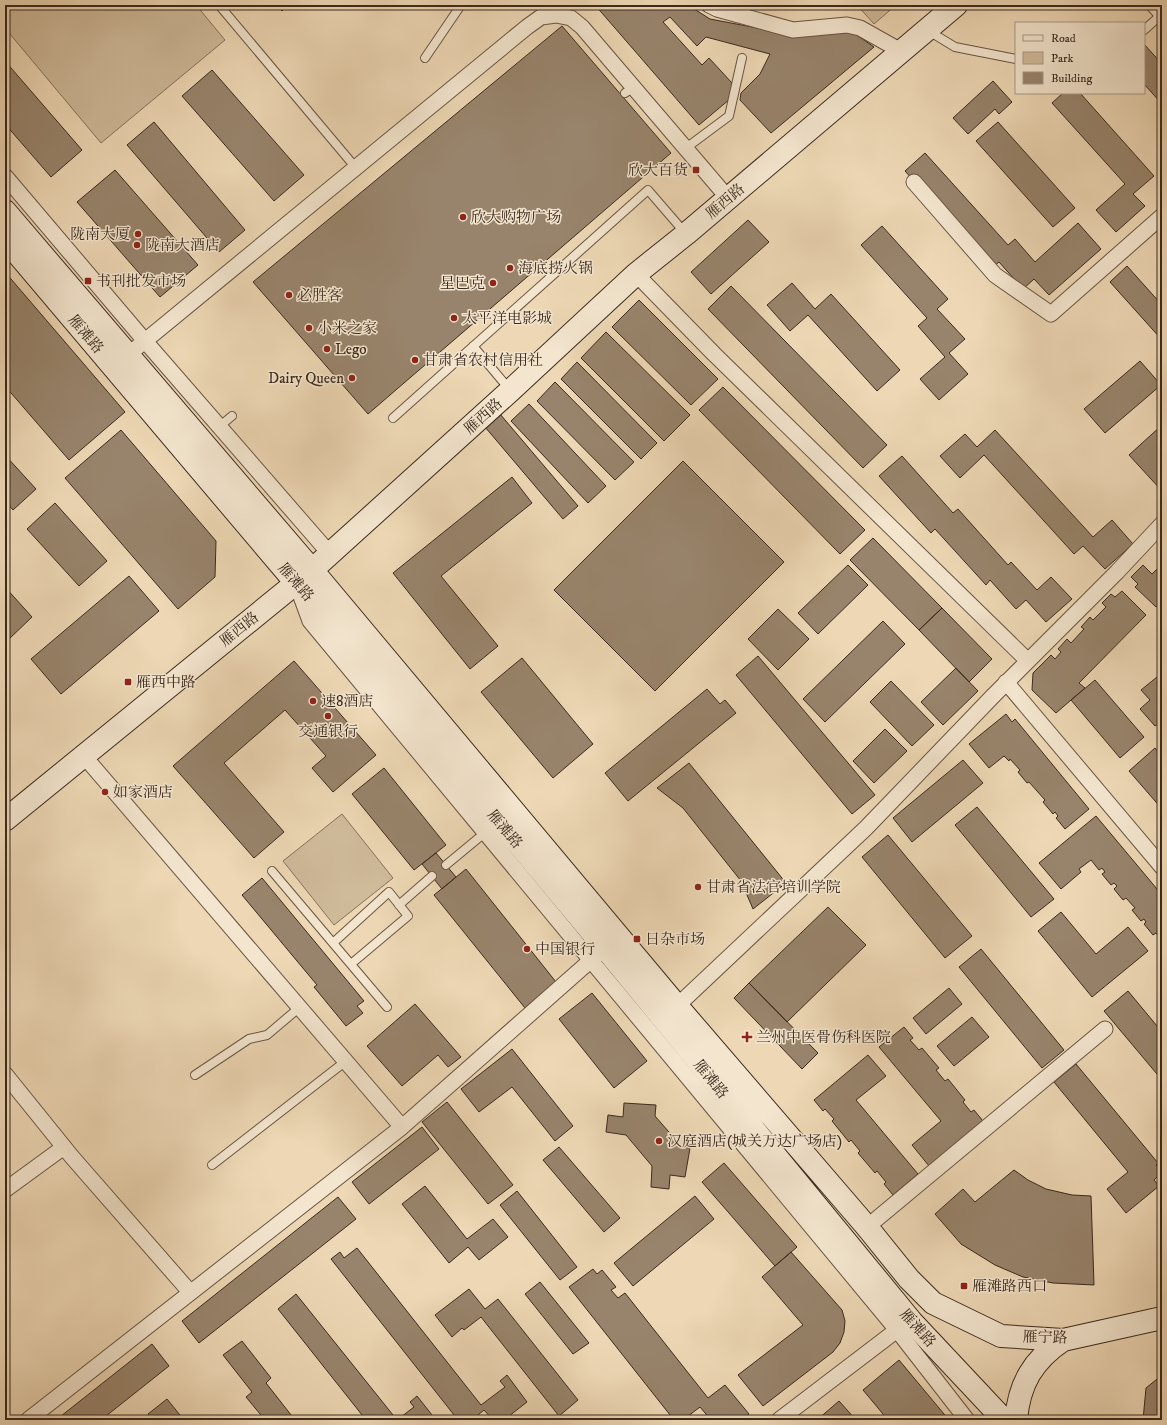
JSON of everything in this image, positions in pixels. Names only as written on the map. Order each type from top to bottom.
[{"type":"main road","name":"雁西路","points":[[5,820],[330,554],[510,391],[636,274],[686,234],[956,5]]},
{"type":"main road","name":"雁滩路","points":[[5,211],[11,242],[304,576]]},
{"type":"main road","name":"雁滩路","points":[[11,242],[137,348],[304,576],[346,638],[498,822],[605,948],[904,1326],[1004,1420]]},
{"type":"main road","name":"雁滩路","points":[[605,948],[677,1006],[867,1227],[909,1279],[933,1303]]},
{"type":"main road","name":"雁宁路","points":[[933,1303],[1002,1336],[1063,1340],[1162,1318]]},
{"type":"main road","points":[[1016,1420],[1018,1406],[1026,1380],[1033,1368],[1042,1357],[1063,1340]]},
{"type":"street","points":[[709,5],[717,9],[793,30],[847,25],[860,28],[901,51]]},
{"type":"street","points":[[1154,5],[1162,14]]},
{"type":"street","points":[[137,348],[541,17],[556,15],[571,18],[582,27],[629,90],[686,148],[728,198]]},
{"type":"street","name":"雁滩路","points":[[5,176],[137,348],[220,426],[330,554]]},
{"type":"street","points":[[914,182],[995,275],[1051,314],[1162,216]]},
{"type":"street","points":[[636,274],[714,354],[1028,661]]},
{"type":"street","points":[[677,1006],[866,828],[1006,682],[1162,524]]},
{"type":"street","points":[[1006,682],[1162,867]]},
{"type":"street","points":[[84,756],[402,1127]]},
{"type":"street","points":[[28,1420],[402,1127],[605,948],[498,822]]},
{"type":"street","points":[[867,1227],[1105,1029]]},
{"type":"street","points":[[5,1074],[64,1147],[190,1292]]},
{"type":"street","points":[[5,1190],[64,1147]]},
{"type":"street","points":[[779,1420],[904,1326],[967,1420]]},
{"type":"lane","points":[[219,5],[356,168]]},
{"type":"lane","points":[[425,58],[461,5]]},
{"type":"lane","points":[[1145,29],[1162,14]]},
{"type":"lane","points":[[926,30],[955,47],[1015,59]]},
{"type":"lane","points":[[686,148],[729,116],[742,58]]},
{"type":"lane","points":[[393,418],[648,190],[686,234]]},
{"type":"lane","points":[[473,346],[510,391]]},
{"type":"lane","points":[[220,426],[232,416]]},
{"type":"lane","points":[[446,865],[498,822]]},
{"type":"lane","points":[[272,871],[387,1007]]},
{"type":"lane","points":[[399,905],[432,876]]},
{"type":"lane","points":[[333,943],[389,892],[408,916],[351,964]]},
{"type":"lane","points":[[195,1075],[249,1039],[267,1035],[300,1008]]},
{"type":"lane","points":[[212,1165],[346,1061]]},
{"type":"green space","points":[[12,5],[196,5],[225,40],[101,143],[5,28],[5,10]]},
{"type":"green space","points":[[857,5],[896,5],[874,24]]},
{"type":"green space","points":[[342,814],[393,878],[334,925],[283,861]]},
{"type":"building","points":[[276,5],[288,5],[282,11]]},
{"type":"building","points":[[595,5],[688,5],[710,19],[789,34],[851,31],[874,47],[771,133],[740,100],[741,93],[760,74],[770,54],[706,37],[697,46],[670,17],[663,22],[702,65],[709,58],[732,83],[730,99],[699,125]]},
{"type":"building","name":"欣大购物广场","points":[[562,26],[671,153],[368,414],[253,282]]},
{"type":"building","points":[[1145,45],[1162,64],[1162,104],[1145,85]]},
{"type":"building","points":[[5,61],[82,150],[51,177],[5,124]]},
{"type":"building","points":[[212,70],[304,175],[274,201],[182,96]]},
{"type":"building","points":[[993,81],[1012,102],[999,114],[995,109],[968,134],[953,118]]},
{"type":"building","points":[[1062,94],[1081,94],[1154,176],[1133,194],[1145,206],[1116,232],[1096,210],[1125,184],[1052,103]]},
{"type":"building","points":[[154,122],[245,230],[219,252],[127,145]]},
{"type":"building","points":[[998,122],[1075,208],[1053,227],[976,141]]},
{"type":"building","points":[[925,153],[1008,245],[1015,239],[1035,262],[1078,223],[1101,249],[1049,295],[1034,279],[1023,289],[999,262],[992,268],[905,171]]},
{"type":"building","name":"陇南大厦","points":[[115,170],[198,265],[160,297],[77,202]]},
{"type":"building","points":[[748,220],[769,242],[711,294],[691,272]]},
{"type":"building","points":[[882,226],[948,299],[937,309],[965,339],[949,353],[968,374],[939,400],[920,379],[945,357],[918,326],[927,318],[861,245]]},
{"type":"building","points":[[1127,266],[1162,305],[1162,340],[1110,282]]},
{"type":"building","points":[[5,272],[125,412],[69,460],[5,386]]},
{"type":"building","points":[[792,283],[815,309],[831,294],[900,370],[877,391],[808,315],[790,331],[767,305]]},
{"type":"building","points":[[731,286],[887,445],[863,468],[708,309]]},
{"type":"building","points":[[639,300],[718,379],[691,405],[612,327]]},
{"type":"building","points":[[606,332],[690,415],[664,441],[581,358]]},
{"type":"building","points":[[1140,361],[1161,385],[1105,433],[1084,409]]},
{"type":"building","points":[[577,362],[657,443],[641,459],[561,379]]},
{"type":"building","points":[[555,382],[634,462],[615,480],[537,401]]},
{"type":"building","points":[[723,387],[865,530],[840,554],[699,410]]},
{"type":"building","points":[[529,404],[606,486],[588,503],[511,421]]},
{"type":"building","points":[[500,414],[578,506],[563,519],[485,427]]},
{"type":"building","points":[[1162,425],[1162,491],[1129,455]]},
{"type":"building","points":[[121,430],[216,541],[215,577],[178,609],[65,478]]},
{"type":"building","points":[[995,430],[1093,537],[1112,520],[1133,544],[1105,569],[1083,546],[1074,554],[984,455],[960,478],[940,456],[965,434],[977,447]]},
{"type":"building","points":[[5,455],[36,489],[13,510],[5,501]]},
{"type":"building","points":[[902,456],[953,513],[958,509],[1008,565],[1011,562],[1037,590],[1051,577],[1072,599],[1046,622],[1026,600],[1016,609],[990,580],[986,585],[935,529],[931,533],[879,476]]},
{"type":"building","points":[[683,461],[784,562],[655,691],[554,590]]},
{"type":"building","points":[[512,477],[532,503],[441,576],[498,646],[470,669],[393,573]]},
{"type":"building","points":[[55,503],[107,561],[79,586],[27,529]]},
{"type":"building","points":[[873,538],[942,608],[919,630],[850,560]]},
{"type":"building","points":[[1162,557],[1162,607],[1159,604],[1156,607],[1135,587],[1138,584],[1131,577],[1143,565],[1152,574],[1160,566],[1157,562]]},
{"type":"building","points":[[848,565],[868,585],[818,634],[798,613]]},
{"type":"building","points":[[129,576],[159,611],[61,694],[31,659]]},
{"type":"building","points":[[5,587],[32,617],[8,640],[5,637]]},
{"type":"building","points":[[1122,591],[1146,615],[1079,683],[1085,688],[1056,713],[1032,690],[1033,673],[1051,655],[1055,659],[1061,652],[1058,649],[1067,639],[1071,643],[1084,629],[1081,627],[1090,617],[1093,620],[1106,607],[1102,603],[1111,594],[1115,597]]},
{"type":"building","points":[[942,608],[992,659],[969,682],[919,630]]},
{"type":"building","points":[[778,609],[809,639],[778,670],[748,639]]},
{"type":"building","points":[[883,621],[905,644],[825,722],[803,699]]},
{"type":"building","points":[[758,656],[875,795],[852,814],[736,675]]},
{"type":"building","points":[[522,658],[593,744],[553,778],[481,692]]},
{"type":"building","points":[[294,661],[376,755],[333,792],[312,768],[326,756],[285,710],[224,763],[284,832],[254,858],[173,766]]},
{"type":"building","points":[[956,668],[978,691],[943,725],[921,702]]},
{"type":"building","points":[[1157,677],[1162,683],[1162,721],[1155,726],[1140,709],[1150,700],[1141,690]]},
{"type":"building","points":[[1095,680],[1144,737],[1120,758],[1071,700]]},
{"type":"building","points":[[891,681],[934,725],[912,746],[870,702]]},
{"type":"building","points":[[707,689],[720,704],[725,700],[736,713],[628,801],[605,773]]},
{"type":"building","points":[[1006,714],[1012,722],[1015,719],[1089,809],[1065,829],[1056,818],[1058,816],[1055,812],[1053,814],[1043,802],[1045,800],[1029,782],[1027,783],[1018,772],[1020,770],[1010,759],[1009,761],[1004,756],[989,768],[969,744]]},
{"type":"building","points":[[885,729],[907,751],[874,783],[853,761]]},
{"type":"building","points":[[1155,748],[1162,757],[1162,809],[1129,771]]},
{"type":"building","points":[[963,760],[983,783],[912,842],[893,818]]},
{"type":"building","points":[[689,763],[786,883],[753,909],[741,881],[683,808],[657,788]]},
{"type":"building","points":[[384,768],[446,845],[414,870],[352,794]]},
{"type":"building","points":[[977,807],[1054,899],[1031,917],[955,825]]},
{"type":"building","points":[[1096,816],[1162,895],[1162,936],[1160,938],[1156,933],[1153,935],[1144,924],[1146,922],[1144,919],[1141,921],[1132,910],[1135,908],[1126,898],[1123,900],[1114,889],[1117,886],[1114,883],[1111,885],[1102,874],[1105,872],[1102,868],[1099,870],[1091,860],[1079,869],[1081,872],[1061,889],[1039,863]]},
{"type":"building","points":[[888,835],[972,936],[945,958],[862,857]]},
{"type":"building","points":[[436,853],[456,877],[442,889],[422,864]]},
{"type":"building","points":[[466,869],[556,982],[525,1008],[434,895]]},
{"type":"building","points":[[262,878],[364,1001],[357,1006],[363,1013],[346,1026],[314,987],[317,985],[242,895]]},
{"type":"building","points":[[828,907],[866,945],[787,1022],[749,983]]},
{"type":"building","points":[[1061,912],[1096,954],[1128,927],[1148,951],[1092,997],[1038,931]]},
{"type":"building","points":[[981,949],[1064,1050],[1042,1068],[959,967]]},
{"type":"building","points":[[749,983],[818,1053],[802,1069],[734,998]]},
{"type":"building","points":[[949,988],[962,1004],[926,1034],[913,1018]]},
{"type":"building","points":[[1128,991],[1162,1032],[1162,1080],[1104,1011]]},
{"type":"building","points":[[592,993],[647,1061],[614,1088],[559,1019]]},
{"type":"building","points":[[415,1004],[461,1057],[448,1067],[438,1055],[402,1086],[367,1046]]},
{"type":"building","points":[[972,1017],[989,1037],[954,1066],[937,1046]]},
{"type":"building","points":[[904,1027],[913,1038],[910,1040],[919,1050],[922,1048],[939,1068],[936,1070],[945,1081],[948,1079],[965,1100],[963,1102],[971,1112],[974,1110],[983,1121],[929,1166],[912,1145],[941,1121],[879,1047]]},
{"type":"building","points":[[512,1049],[573,1126],[555,1141],[512,1087],[479,1112],[461,1089]]},
{"type":"building","points":[[868,1055],[886,1076],[856,1100],[918,1174],[893,1195],[884,1184],[886,1182],[877,1171],[875,1173],[858,1153],[860,1151],[851,1140],[849,1142],[832,1121],[834,1119],[825,1109],[823,1111],[814,1100]]},
{"type":"building","points":[[1076,1064],[1158,1163],[1156,1165],[1162,1172],[1154,1180],[1159,1186],[1126,1213],[1107,1189],[1128,1172],[1054,1082]]},
{"type":"building","points":[[447,1102],[513,1185],[488,1204],[422,1122]]},
{"type":"building","points":[[624,1103],[656,1105],[655,1116],[682,1147],[690,1148],[685,1177],[670,1175],[669,1189],[651,1187],[652,1166],[626,1135],[606,1132],[608,1115],[623,1117]]},
{"type":"building","points":[[422,1127],[439,1149],[369,1204],[352,1182]]},
{"type":"building","points":[[559,1147],[620,1218],[604,1232],[543,1160]]},
{"type":"building","points":[[724,1163],[797,1247],[775,1266],[702,1182]]},
{"type":"building","points":[[1014,1170],[1028,1180],[1046,1189],[1072,1195],[1091,1196],[1094,1285],[1053,1283],[1023,1277],[995,1265],[961,1244],[935,1214],[963,1189],[975,1202]]},
{"type":"building","points":[[425,1186],[467,1239],[493,1219],[508,1237],[479,1260],[468,1247],[449,1263],[402,1204]]},
{"type":"building","points":[[517,1191],[577,1267],[560,1280],[500,1205]]},
{"type":"building","points":[[695,1196],[714,1219],[633,1286],[614,1263]]},
{"type":"building","points":[[338,1197],[356,1219],[199,1343],[182,1321]]},
{"type":"building","points":[[357,1248],[481,1405],[505,1387],[500,1381],[507,1375],[527,1402],[504,1420],[493,1420],[484,1410],[472,1420],[458,1420],[331,1259],[340,1252],[344,1258]]},
{"type":"building","points":[[791,1252],[842,1310],[845,1321],[844,1332],[840,1343],[833,1352],[763,1406],[738,1375],[803,1325],[762,1277]]},
{"type":"building","points":[[593,1269],[597,1274],[602,1270],[616,1287],[611,1290],[618,1298],[625,1293],[708,1398],[725,1385],[749,1414],[742,1420],[711,1420],[700,1407],[683,1420],[674,1420],[569,1287]]},
{"type":"building","points":[[540,1282],[589,1343],[573,1354],[525,1294]]},
{"type":"building","points":[[469,1289],[485,1309],[498,1299],[578,1400],[559,1416],[481,1317],[464,1330],[462,1328],[452,1337],[435,1315]]},
{"type":"building","points":[[296,1294],[397,1420],[366,1420],[278,1309]]},
{"type":"building","points":[[242,1341],[271,1378],[266,1383],[295,1420],[265,1420],[246,1397],[252,1392],[223,1355]]},
{"type":"building","points":[[152,1344],[169,1366],[101,1420],[56,1420]]},
{"type":"building","points":[[899,1360],[949,1420],[888,1420],[863,1390]]},
{"type":"building","points":[[1162,1375],[1162,1420],[1143,1420],[1146,1388]]},
{"type":"building","points":[[417,1396],[436,1420],[397,1420],[414,1407],[410,1402]]},
{"type":"building","points":[[167,1399],[184,1420],[153,1420],[148,1414]]},
{"type":"building","points":[[839,1401],[856,1420],[817,1420]]},
{"type":"place","name":"欣大百货","points":[[696,170]]},
{"type":"place","name":"欣大购物广场","points":[[463,217]]},
{"type":"place","name":"陇南大厦","points":[[138,234]]},
{"type":"place","name":"陇南大酒店","points":[[137,245]]},
{"type":"place","name":"海底捞火锅","points":[[510,268]]},
{"type":"place","name":"书刊批发市场","points":[[88,281]]},
{"type":"place","name":"星巴克","points":[[493,283]]},
{"type":"place","name":"必胜客","points":[[289,295]]},
{"type":"place","name":"太平洋电影城","points":[[454,318]]},
{"type":"place","name":"小米之家","points":[[309,328]]},
{"type":"place","name":"Lego","points":[[327,349]]},
{"type":"place","name":"甘肃省农村信用社","points":[[415,360]]},
{"type":"place","name":"Dairy Queen","points":[[352,378]]},
{"type":"place","name":"雁西中路","points":[[128,682]]},
{"type":"place","name":"速8酒店","points":[[313,701]]},
{"type":"place","name":"交通银行","points":[[328,716]]},
{"type":"place","name":"如家酒店","points":[[105,792]]},
{"type":"place","name":"甘肃省法官培训学院","points":[[698,887]]},
{"type":"place","name":"日杂市场","points":[[637,939]]},
{"type":"place","name":"中国银行","points":[[527,949]]},
{"type":"place","name":"兰州中医骨伤科医院","points":[[747,1037]]},
{"type":"place","name":"汉庭酒店(城关万达广场店)","points":[[659,1141]]},
{"type":"place","name":"雁滩路西口","points":[[964,1286]]}]
